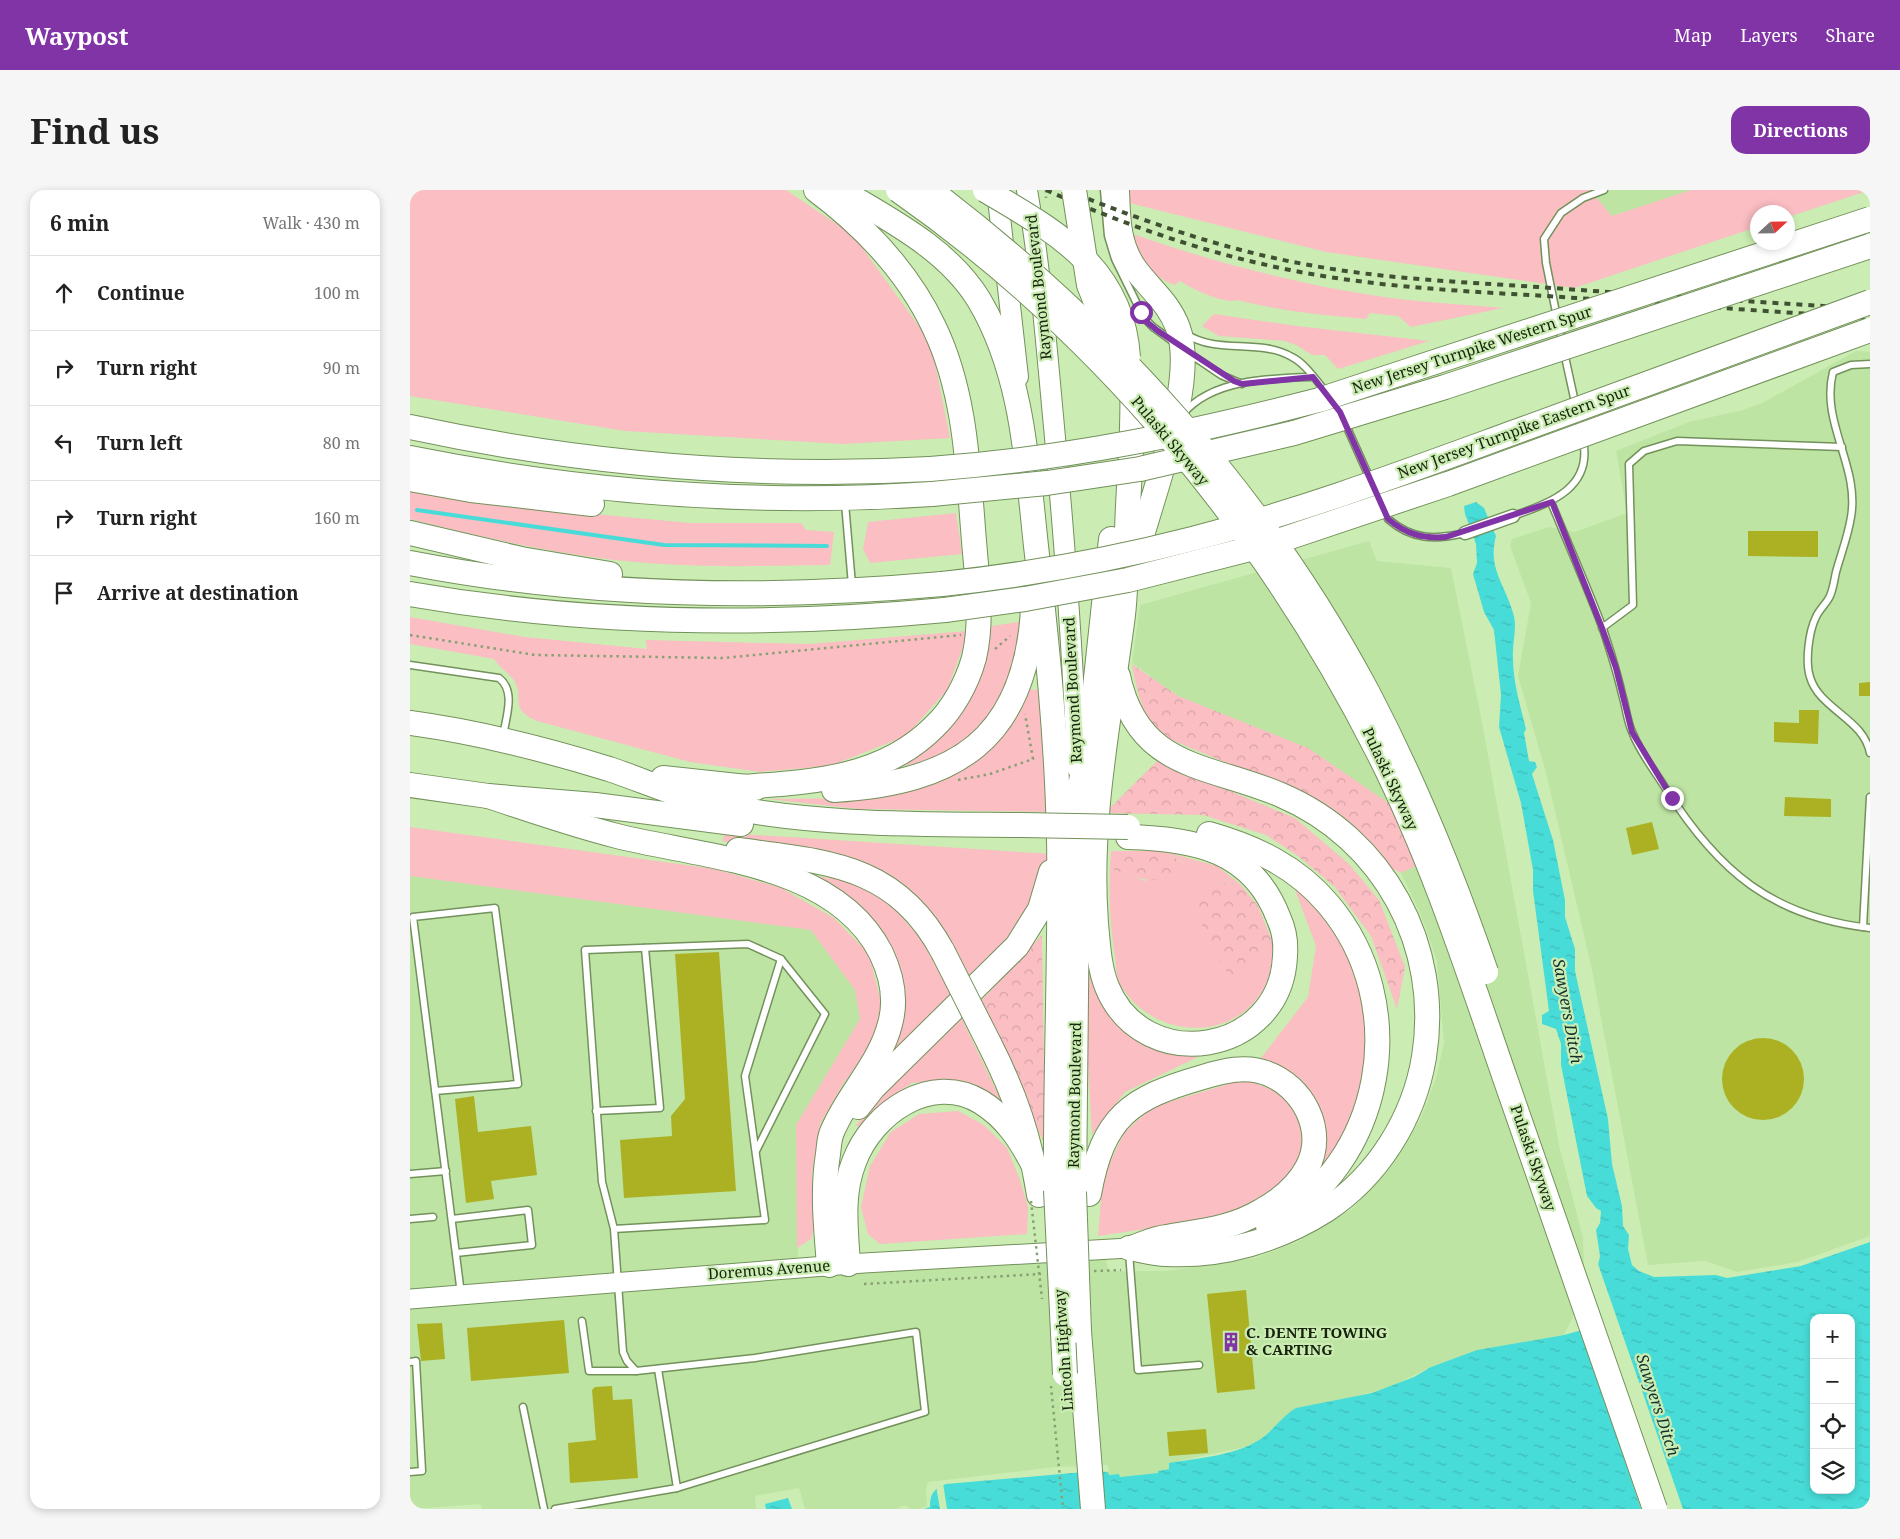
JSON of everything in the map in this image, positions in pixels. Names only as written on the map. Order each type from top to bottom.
[{"type":"highway","points":[[742,787],[832,778],[874,767],[906,750],[936,726],[960,692],[974,658],[977,633],[978,590],[966,448],[961,414],[947,360],[926,311],[902,275],[864,232],[816,190]]},
{"type":"highway","points":[[840,190],[932,248],[952,266],[970,288],[984,311],[996,338],[1023,428]]},
{"type":"highway","name":"Pulaski Skyway","points":[[898,190],[976,249],[1032,297],[1084,344],[1136,399],[1233,517],[1310,629],[1347,692],[1381,758],[1438,889],[1655,1509]]},
{"type":"highway","name":"Pulaski Skyway","points":[[930,190],[995,240],[1123,355],[1204,450],[1290,565],[1366,690],[1410,777],[1449,869],[1671,1509]]},
{"type":"highway","points":[[986,190],[1055,232],[1086,259],[1104,284],[1115,306],[1126,338],[1090,734],[1078,797]]},
{"type":"highway","points":[[1074,190],[1089,285],[1101,320],[1123,355],[1132,406],[1123,610],[1101,772],[1095,846],[1096,914],[1099,954],[1105,983],[1112,997],[1129,1018],[1152,1034],[1168,1040],[1193,1044],[1210,1043],[1225,1039],[1246,1028],[1268,1006],[1284,971],[1285,950],[1282,927],[1268,895],[1244,867],[1213,850],[1182,840],[1128,832]]},
{"type":"highway","points":[[1117,190],[1119,228],[1125,250],[1135,269],[1165,301],[1181,339],[1182,378],[1172,430],[1146,519],[1123,610]]},
{"type":"highway","name":"New Jersey Turnpike Western Spur","points":[[410,427],[567,456],[690,468],[782,472],[930,469],[1025,460],[1110,448],[1204,429],[1319,400],[1870,219]]},
{"type":"highway","name":"New Jersey Turnpike Western Spur","points":[[410,458],[534,480],[709,498],[845,499],[932,494],[1047,483],[1132,470],[1202,456],[1287,435],[1445,387],[1870,246]]},
{"type":"highway","name":"New Jersey Turnpike Eastern Spur","points":[[410,563],[565,586],[705,595],[852,592],[1006,576],[1096,561],[1193,539],[1267,518],[1378,482],[1870,302]]},
{"type":"highway","name":"New Jersey Turnpike Eastern Spur","points":[[410,594],[535,611],[673,620],[809,620],[945,610],[1026,600],[1128,580],[1269,544],[1424,492],[1870,330]]},
{"type":"highway","points":[[410,419],[446,435]]},
{"type":"highway","name":"Raymond Boulevard","points":[[1023,428],[1052,714],[1059,836],[1053,1195]]},
{"type":"highway","points":[[410,480],[496,493],[629,506],[709,498]]},
{"type":"highway","points":[[410,533],[546,564],[635,577],[705,595]]},
{"type":"highway","points":[[609,770],[742,787],[794,791],[877,786],[931,772],[954,763],[973,751],[997,726],[1016,692],[1033,618],[1037,552]]},
{"type":"highway","points":[[1116,666],[1122,692],[1133,720],[1146,736],[1161,749],[1189,763],[1294,801],[1335,826],[1360,848],[1380,872],[1397,898],[1411,925],[1424,969],[1428,1017],[1421,1074],[1405,1117],[1384,1153],[1358,1185],[1313,1218],[1267,1240],[1219,1250],[1166,1254],[1129,1248]]},
{"type":"highway","points":[[410,723],[502,740],[609,770],[691,798],[772,815],[867,823],[1022,831]]},
{"type":"highway","points":[[410,785],[488,796],[595,805],[818,831],[1128,832],[1186,829],[1235,843],[1273,858],[1297,874],[1318,893],[1337,915],[1359,952],[1370,983],[1378,1016],[1379,1049],[1376,1080],[1367,1111],[1359,1129],[1340,1164],[1319,1188],[1285,1216],[1219,1250]]},
{"type":"highway","points":[[488,796],[599,831],[666,845],[773,872],[808,886],[852,915],[868,933],[879,950],[893,988],[890,1026],[881,1047],[831,1134],[824,1190],[838,1265]]},
{"type":"highway","name":"Raymond Boulevard","points":[[1053,1195],[1078,797]]},
{"type":"highway","points":[[826,1163],[844,1128],[864,1098],[1005,959],[1031,927],[1044,899],[1059,836]]},
{"type":"highway","points":[[838,1265],[845,1201],[851,1170],[859,1150],[870,1132],[884,1116],[900,1104],[919,1097],[948,1092],[980,1101],[1014,1131],[1053,1195],[1099,1156],[1114,1126],[1136,1103],[1164,1089],[1198,1068],[1255,1041],[1277,1019],[1294,988],[1300,962],[1300,948],[1293,910],[1274,878],[1251,854],[1235,843]]},
{"type":"highway","points":[[666,845],[709,846],[802,858],[835,865],[862,874],[886,886],[908,904],[925,922],[943,952],[989,1043],[1016,1100],[1026,1130],[1034,1166]]},
{"type":"highway","points":[[1129,1248],[1166,1237],[1211,1231],[1260,1212],[1297,1184],[1312,1158],[1314,1146],[1312,1124],[1304,1103],[1288,1085],[1267,1073],[1248,1069],[1226,1071],[1164,1089]]},
{"type":"highway","name":"Lincoln Highway","points":[[1053,1195],[1079,1331],[1093,1509]]},
{"type":"highway","name":"Lincoln Highway","points":[[1053,1195],[1065,1374],[1078,1509]]},
{"type":"main road","name":"Raymond Boulevard","points":[[997,190],[1023,428]]},
{"type":"main road","name":"Raymond Boulevard","points":[[1027,190],[1041,290],[1065,552],[1073,668],[1078,797]]},
{"type":"main road","name":"Doremus Avenue","points":[[410,1299],[617,1281],[838,1265],[1129,1248]]},
{"type":"street","points":[[1465,533],[1513,516]]},
{"type":"lane","points":[[1031,213],[1035,190]]},
{"type":"lane","points":[[1104,190],[1108,236],[1118,267],[1148,323],[1181,339],[1270,350],[1287,354],[1298,361],[1336,406]]},
{"type":"lane","points":[[1513,516],[1552,502],[1566,492],[1583,467],[1584,446],[1546,263],[1544,240],[1561,213],[1583,198],[1604,190]]},
{"type":"lane","points":[[1181,339],[1221,375],[1242,384]]},
{"type":"lane","points":[[1870,364],[1851,365],[1833,372],[1829,387],[1831,416],[1842,447],[1853,493],[1851,518],[1829,598],[1816,615],[1810,631],[1809,675],[1816,690],[1838,714],[1859,730],[1870,753]]},
{"type":"lane","points":[[1172,430],[1186,411],[1202,398],[1226,388],[1242,384],[1313,377]]},
{"type":"lane","points":[[1340,412],[1388,519],[1399,529],[1429,538],[1465,533]]},
{"type":"lane","points":[[1602,628],[1633,605],[1629,464],[1644,451],[1677,440],[1842,447]]},
{"type":"lane","points":[[845,499],[852,592]]},
{"type":"lane","points":[[1552,502],[1616,668],[1632,732],[1672,798],[1703,842],[1746,883],[1773,901],[1797,912],[1827,921],[1866,928],[1870,797]]},
{"type":"lane","points":[[410,665],[494,676],[503,682],[509,697],[502,740]]},
{"type":"lane","points":[[435,1091],[518,1084],[495,908],[414,917],[435,1091],[461,1295]]},
{"type":"lane","points":[[636,1371],[627,1361],[623,1352],[614,1229],[602,1182],[585,950],[748,944],[781,959],[825,1014],[756,1151]]},
{"type":"lane","points":[[596,1111],[660,1108],[645,948]]},
{"type":"lane","points":[[614,1229],[765,1220],[745,1076],[781,959]]},
{"type":"lane","points":[[410,1174],[446,1171]]},
{"type":"lane","points":[[452,1219],[528,1210],[532,1245],[456,1253]]},
{"type":"lane","points":[[410,1218],[433,1217]]},
{"type":"lane","points":[[1129,1248],[1138,1370],[1199,1365]]},
{"type":"lane","points":[[555,1509],[677,1488],[925,1412],[916,1332],[755,1358],[636,1371],[589,1371],[582,1321]]},
{"type":"lane","points":[[410,1362],[416,1361],[422,1471],[410,1472]]},
{"type":"lane","points":[[658,1369],[677,1488]]},
{"type":"lane","points":[[523,1407],[544,1509]]},
{"type":"path","points":[[410,635],[535,655],[723,658],[977,633]]},
{"type":"path","points":[[991,652],[1012,635]]},
{"type":"shaded area","points":[[1590,190],[1691,190],[1611,216]]},
{"type":"shaded area","points":[[1856,351],[1870,352],[1870,1236],[1798,1262],[1737,1272],[1705,1261],[1648,1265],[1591,965],[1546,773],[1518,676],[1531,603],[1510,546],[1512,539],[1549,527],[1575,532],[1627,513],[1616,451],[1689,422],[1743,410],[1762,403]]},
{"type":"shaded area","points":[[1369,541],[1377,561],[1451,568],[1482,722],[1559,1145],[1583,1238],[1585,1292],[1564,1335],[1477,1350],[1431,1367],[1390,1387],[1350,1398],[1273,1428],[1259,1440],[1245,1447],[1169,1463],[1170,1469],[1158,1471],[1158,1473],[1120,1477],[1119,1474],[1109,1475],[1108,1465],[1056,1467],[928,1482],[926,1490],[927,1506],[919,1509],[910,1509],[906,1505],[896,1509],[805,1509],[799,1488],[755,1496],[756,1509],[482,1509],[480,1504],[410,1509],[410,876],[811,930],[855,990],[860,1019],[796,1125],[798,1271],[1105,1247],[1108,1271],[1166,1271],[1255,1258],[1297,1242],[1353,1208],[1390,1168],[1421,1118],[1436,1078],[1444,1043],[1437,961],[1421,915],[1401,873],[1418,865],[1308,748],[1178,696],[1132,663],[1140,605]]},
{"type":"green space","points":[[410,190],[786,190],[853,235],[931,343],[950,438],[843,444],[625,431],[410,396]]},
{"type":"green space","points":[[1124,190],[1590,190],[1612,216],[1691,190],[1870,190],[1795,215],[1795,205],[1750,205],[1750,229],[1574,288],[1326,252],[1125,202]]},
{"type":"green space","points":[[1128,235],[1136,235],[1252,270],[1341,290],[1404,299],[1503,308],[1411,327],[1398,316],[1370,313],[1366,319],[1302,312],[1237,300],[1225,300],[1192,288],[1180,281],[1175,285],[1160,278],[1141,258]]},
{"type":"green space","points":[[1214,314],[1297,326],[1429,341],[1338,369],[1325,355],[1312,355],[1296,345],[1285,341],[1219,336],[1202,326]]},
{"type":"green space","points":[[410,491],[487,504],[690,523],[801,523],[806,530],[834,532],[830,565],[671,565],[558,552],[410,519]]},
{"type":"green space","points":[[956,513],[962,554],[870,563],[863,549],[868,522]]},
{"type":"green space","points":[[410,617],[525,637],[647,649],[646,640],[809,644],[967,631],[947,690],[906,736],[830,766],[760,772],[690,762],[537,721],[522,711],[517,685],[494,659],[410,644]]},
{"type":"green space","points":[[1024,621],[1012,676],[996,711],[985,726],[972,739],[950,752],[905,766],[907,759],[986,627]]},
{"type":"green space","points":[[1132,664],[1178,696],[1308,748],[1390,804],[1418,865],[1401,873],[1390,867],[1315,800],[1155,733],[1140,699]]},
{"type":"green space","points":[[1026,689],[1038,690],[1051,812],[859,809],[767,799],[866,798],[949,776],[974,763],[1007,731],[1022,709]]},
{"type":"green space","points":[[1157,761],[1295,818],[1349,864],[1379,900],[1405,967],[1397,1009],[1371,936],[1335,887],[1298,856],[1266,835],[1203,815],[1105,813]]},
{"type":"green space","points":[[410,827],[715,869],[781,888],[834,918],[869,954],[881,1002],[874,1043],[843,1084],[820,1124],[812,1175],[815,1224],[811,1239],[797,1248],[796,1125],[860,1019],[855,990],[811,930],[410,876]]},
{"type":"green space","points":[[725,833],[1053,854],[1019,928],[966,978],[870,869],[722,841]]},
{"type":"green space","points":[[1111,851],[1164,851],[1185,864],[1167,877],[1149,880],[1130,876],[1110,868]]},
{"type":"green space","points":[[1166,852],[1217,866],[1240,884],[1211,882],[1274,946],[1270,972],[1263,991],[1244,1012],[1226,1022],[1206,1027],[1186,1027],[1166,1022],[1147,1013],[1131,1000],[1119,982],[1111,922],[1110,868],[1145,881],[1184,863]]},
{"type":"green space","points":[[804,875],[852,880],[893,907],[921,939],[953,998],[874,1071],[897,1043],[903,998],[890,951]]},
{"type":"green space","points":[[1291,879],[1327,916],[1355,956],[1370,1012],[1369,1085],[1344,1145],[1320,1170],[1325,1145],[1317,1107],[1300,1078],[1261,1058],[1308,997],[1316,946]]},
{"type":"green space","points":[[1211,882],[1240,884],[1258,906],[1274,946],[1236,981],[1223,967],[1191,904]]},
{"type":"green space","points":[[1042,935],[1045,1145],[979,1003]]},
{"type":"green space","points":[[1088,947],[1151,1042],[1198,1057],[1125,1092],[1092,1135],[1087,1044]]},
{"type":"green space","points":[[961,1017],[1004,1107],[973,1086],[942,1080],[912,1083],[884,1102],[861,1129],[856,1125],[892,1085]]},
{"type":"green space","points":[[1245,1079],[1284,1095],[1300,1118],[1302,1149],[1293,1176],[1275,1195],[1219,1218],[1098,1236],[1103,1177],[1124,1133],[1152,1107]]},
{"type":"green space","points":[[958,1111],[984,1125],[1007,1148],[1020,1180],[1028,1207],[1027,1234],[880,1244],[868,1234],[861,1207],[870,1166],[891,1132],[919,1114]]},
{"type":"water","name":"Sawyers Ditch","points":[[1476,502],[1484,508],[1496,536],[1494,558],[1496,568],[1514,616],[1514,676],[1526,729],[1524,733],[1529,761],[1535,762],[1537,767],[1532,774],[1553,840],[1565,900],[1565,917],[1575,949],[1575,971],[1608,1119],[1612,1164],[1622,1206],[1623,1226],[1629,1235],[1628,1249],[1632,1265],[1639,1271],[1654,1277],[1716,1275],[1727,1278],[1801,1266],[1870,1242],[1870,1509],[924,1509],[930,1507],[934,1492],[946,1484],[1095,1471],[1108,1472],[1109,1475],[1119,1474],[1120,1477],[1158,1473],[1158,1471],[1169,1469],[1169,1463],[1215,1456],[1249,1445],[1259,1440],[1296,1408],[1372,1393],[1414,1377],[1431,1367],[1477,1350],[1564,1335],[1582,1330],[1600,1320],[1603,1298],[1597,1270],[1600,1256],[1596,1230],[1600,1223],[1601,1211],[1596,1208],[1587,1196],[1561,1065],[1561,1044],[1556,1029],[1542,1024],[1542,1015],[1549,1011],[1533,891],[1533,870],[1521,803],[1499,727],[1501,695],[1494,630],[1484,612],[1473,574],[1477,563],[1476,544],[1464,506]]},
{"type":"water","points":[[788,1498],[792,1509],[766,1509],[765,1504]]},
{"type":"pier","points":[[1597,1261],[1683,1509],[1641,1509],[1580,1328],[1598,1318],[1601,1298],[1594,1270]]},
{"type":"pier","points":[[943,1483],[947,1509],[940,1509],[936,1486]]},
{"type":"building","points":[[1748,531],[1818,531],[1818,557],[1748,556]]},
{"type":"building","points":[[1870,682],[1870,696],[1859,696],[1859,683]]},
{"type":"building","points":[[1799,710],[1819,710],[1818,744],[1774,742],[1774,722],[1799,723]]},
{"type":"building","points":[[1785,797],[1831,799],[1831,817],[1784,816]]},
{"type":"building","points":[[1652,822],[1659,849],[1632,855],[1626,828]]},
{"type":"building","points":[[719,952],[736,1191],[624,1198],[620,1140],[672,1136],[671,1116],[685,1099],[675,954]]},
{"type":"building","points":[[1763,1038],[1779,1041],[1792,1050],[1801,1063],[1804,1079],[1801,1095],[1792,1108],[1779,1117],[1763,1120],[1747,1117],[1734,1108],[1725,1095],[1722,1079],[1725,1063],[1734,1050],[1747,1041]]},
{"type":"building","points":[[474,1096],[478,1132],[531,1126],[537,1175],[491,1181],[494,1199],[466,1203],[455,1099]]},
{"type":"building","name":"C. DENTE TOWING & CARTING","points":[[1246,1290],[1255,1389],[1217,1393],[1207,1294]]},
{"type":"building","points":[[564,1320],[569,1373],[471,1381],[467,1328]]},
{"type":"building","points":[[442,1323],[445,1359],[421,1361],[417,1324]]},
{"type":"building","points":[[612,1386],[613,1400],[632,1399],[638,1478],[570,1483],[568,1443],[596,1440],[592,1390],[595,1387]]},
{"type":"building","points":[[1206,1429],[1208,1453],[1169,1456],[1167,1432]]},
{"type":"waterway","points":[[417,510],[664,545],[827,546]]},
{"type":"railway","points":[[1046,190],[1106,215],[1196,246],[1258,263],[1353,281],[1450,290],[1870,318]]},
{"type":"railway","points":[[1066,190],[1155,224],[1216,243],[1278,259],[1337,270],[1452,282],[1870,309]]},
{"type":"place","name":"C. DENTE TOWING & CARTING","points":[[1231,1342]]},
{"type":"route","points":[[1141,312],[1148,323],[1158,331],[1228,379],[1242,384],[1286,378],[1313,377],[1340,412],[1388,519],[1399,529],[1412,535],[1429,538],[1446,537],[1465,533],[1552,502],[1616,668],[1632,732],[1672,798]]}]
